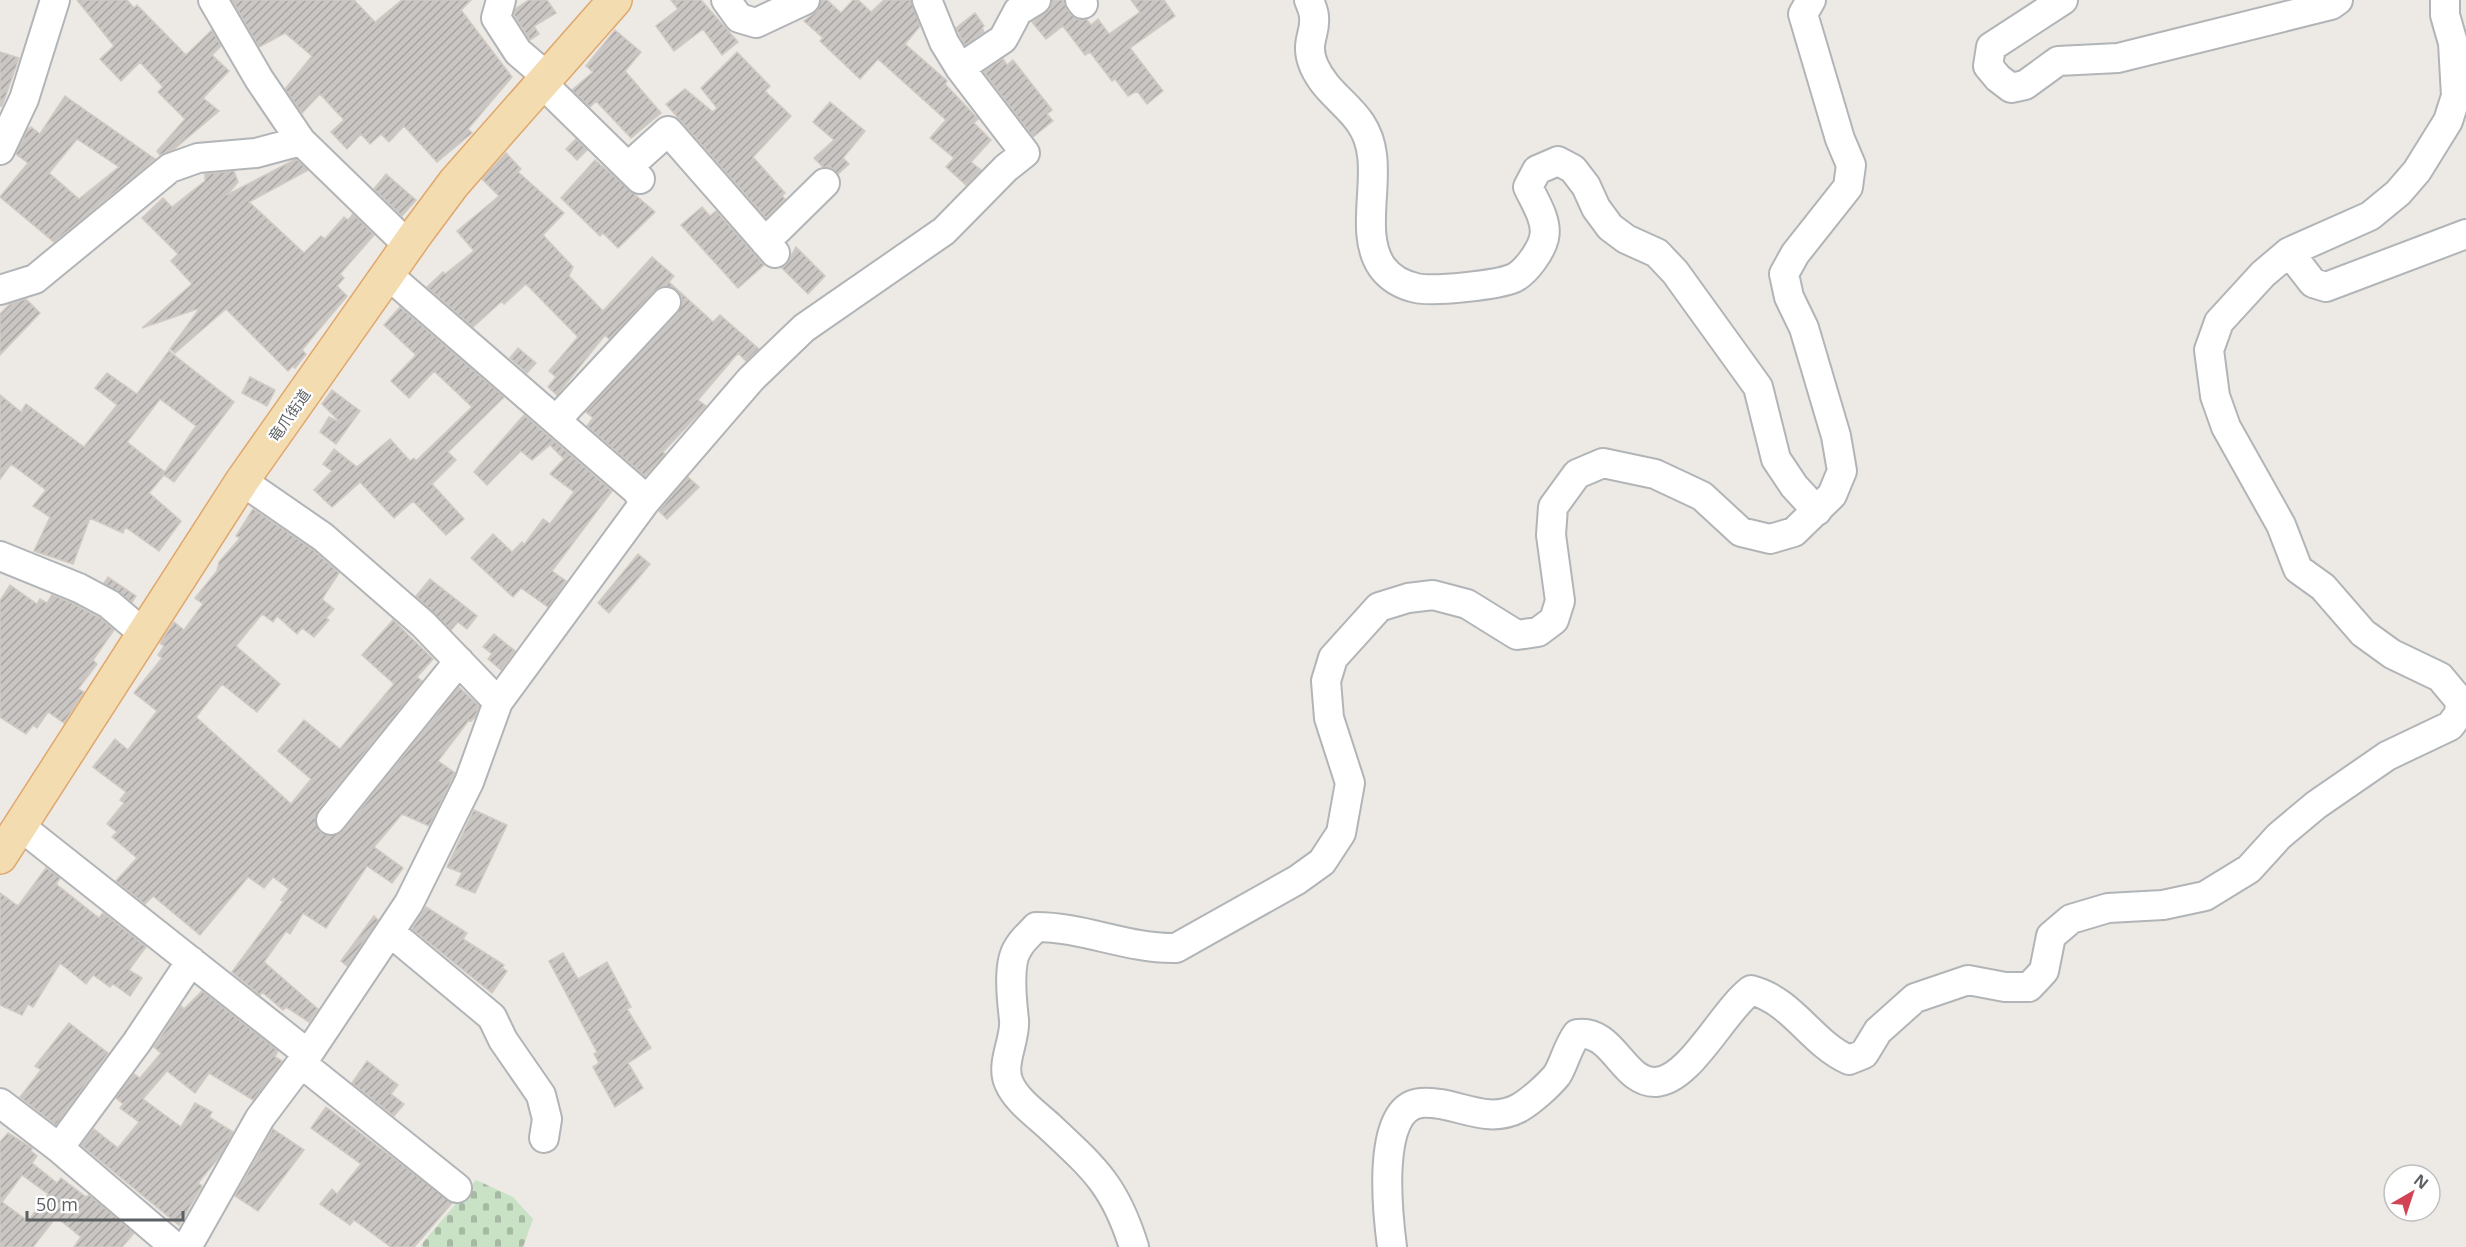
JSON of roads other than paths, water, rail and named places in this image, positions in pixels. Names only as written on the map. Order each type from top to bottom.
[{"type":"main road","name":"竜爪街道","points":[[0,857],[242,481],[387,274],[454,183],[615,0]]},
{"type":"street","points":[[0,150],[24,99],[55,0]]},
{"type":"street","points":[[213,0],[259,80],[301,141],[408,245]]},
{"type":"street","points":[[501,0],[496,18],[518,52],[634,173],[668,131],[770,247],[825,183]]},
{"type":"street","points":[[726,0],[739,18],[756,23],[805,0]]},
{"type":"street","points":[[187,1247],[260,1118],[304,1058],[409,903],[469,782],[498,702],[645,502],[751,379],[804,328],[944,231],[1006,168],[1025,153],[960,68],[944,42],[927,0]]},
{"type":"street","points":[[960,68],[1003,39],[1018,11],[1036,0]]},
{"type":"street","points":[[1309,0],[1315,19],[1308,41],[1314,65],[1325,83],[1366,129],[1372,155],[1372,241],[1382,267],[1398,282],[1418,289],[1496,284],[1517,277],[1532,261],[1544,238],[1542,215],[1528,187],[1537,170],[1558,161],[1573,169],[1586,186],[1596,208],[1610,227],[1626,239],[1657,253],[1682,282],[1758,387],[1776,459],[1794,486],[1817,511]]},
{"type":"street","points":[[1134,1247],[1123,1210],[1110,1187],[1078,1152],[1020,1100],[1008,1082],[1008,1059],[1015,1026],[1011,985],[1016,949],[1036,927],[1061,927],[1154,949],[1176,948],[1297,880],[1322,861],[1341,832],[1350,783],[1329,718],[1326,681],[1333,658],[1378,607],[1408,598],[1433,595],[1467,603],[1517,635],[1538,632],[1554,620],[1560,601],[1551,536],[1553,507],[1577,474],[1603,464],[1655,474],[1702,496],[1741,532],[1770,539],[1794,532],[1832,495],[1842,471],[1827,401],[1804,328],[1789,297],[1784,274],[1795,254],[1848,187],[1851,165],[1840,139],[1803,14],[1810,0]]},
{"type":"street","points":[[2062,0],[1991,47],[1988,66],[2011,88],[2025,85],[2058,61],[2118,58],[2255,26],[2331,5],[2338,0]]},
{"type":"street","points":[[1392,1247],[1386,1205],[1391,1133],[1403,1111],[1420,1103],[1491,1116],[1518,1108],[1557,1074],[1567,1048],[1577,1034],[1589,1032],[1604,1040],[1638,1077],[1651,1082],[1665,1081],[1685,1066],[1738,1000],[1751,990],[1767,994],[1790,1010],[1830,1052],[1849,1060],[1864,1054],[1878,1031],[1915,998],[1968,980],[2005,987],[2029,987],[2044,971],[2050,936],[2071,919],[2108,908],[2163,905],[2205,896],[2249,869],[2279,837],[2316,805],[2387,756],[2450,726],[2459,714],[2460,701],[2440,676],[2392,654],[2363,633],[2323,587],[2298,569],[2281,525],[2226,427],[2219,407],[2209,350],[2219,322],[2263,274],[2289,252],[2370,216],[2391,199],[2417,171],[2448,121],[2456,96],[2456,69],[2453,43],[2445,15],[2445,0]]},
{"type":"street","points":[[0,290],[34,279],[170,168],[198,158],[256,153],[301,141]]},
{"type":"street","points":[[2289,252],[2313,283],[2326,287],[2466,234]]},
{"type":"street","points":[[387,274],[557,419],[636,490],[645,502]]},
{"type":"street","points":[[557,419],[666,302]]},
{"type":"street","points":[[242,481],[323,537],[423,624],[498,702]]},
{"type":"street","points":[[0,556],[79,588],[108,604],[143,633]]},
{"type":"street","points":[[331,820],[459,661]]},
{"type":"street","points":[[20,826],[191,961],[457,1188]]},
{"type":"street","points":[[390,932],[492,1017],[503,1040],[541,1095],[547,1119],[544,1138]]},
{"type":"street","points":[[59,1148],[137,1042],[191,961]]},
{"type":"street","points":[[0,1103],[59,1148],[175,1247]]}]
